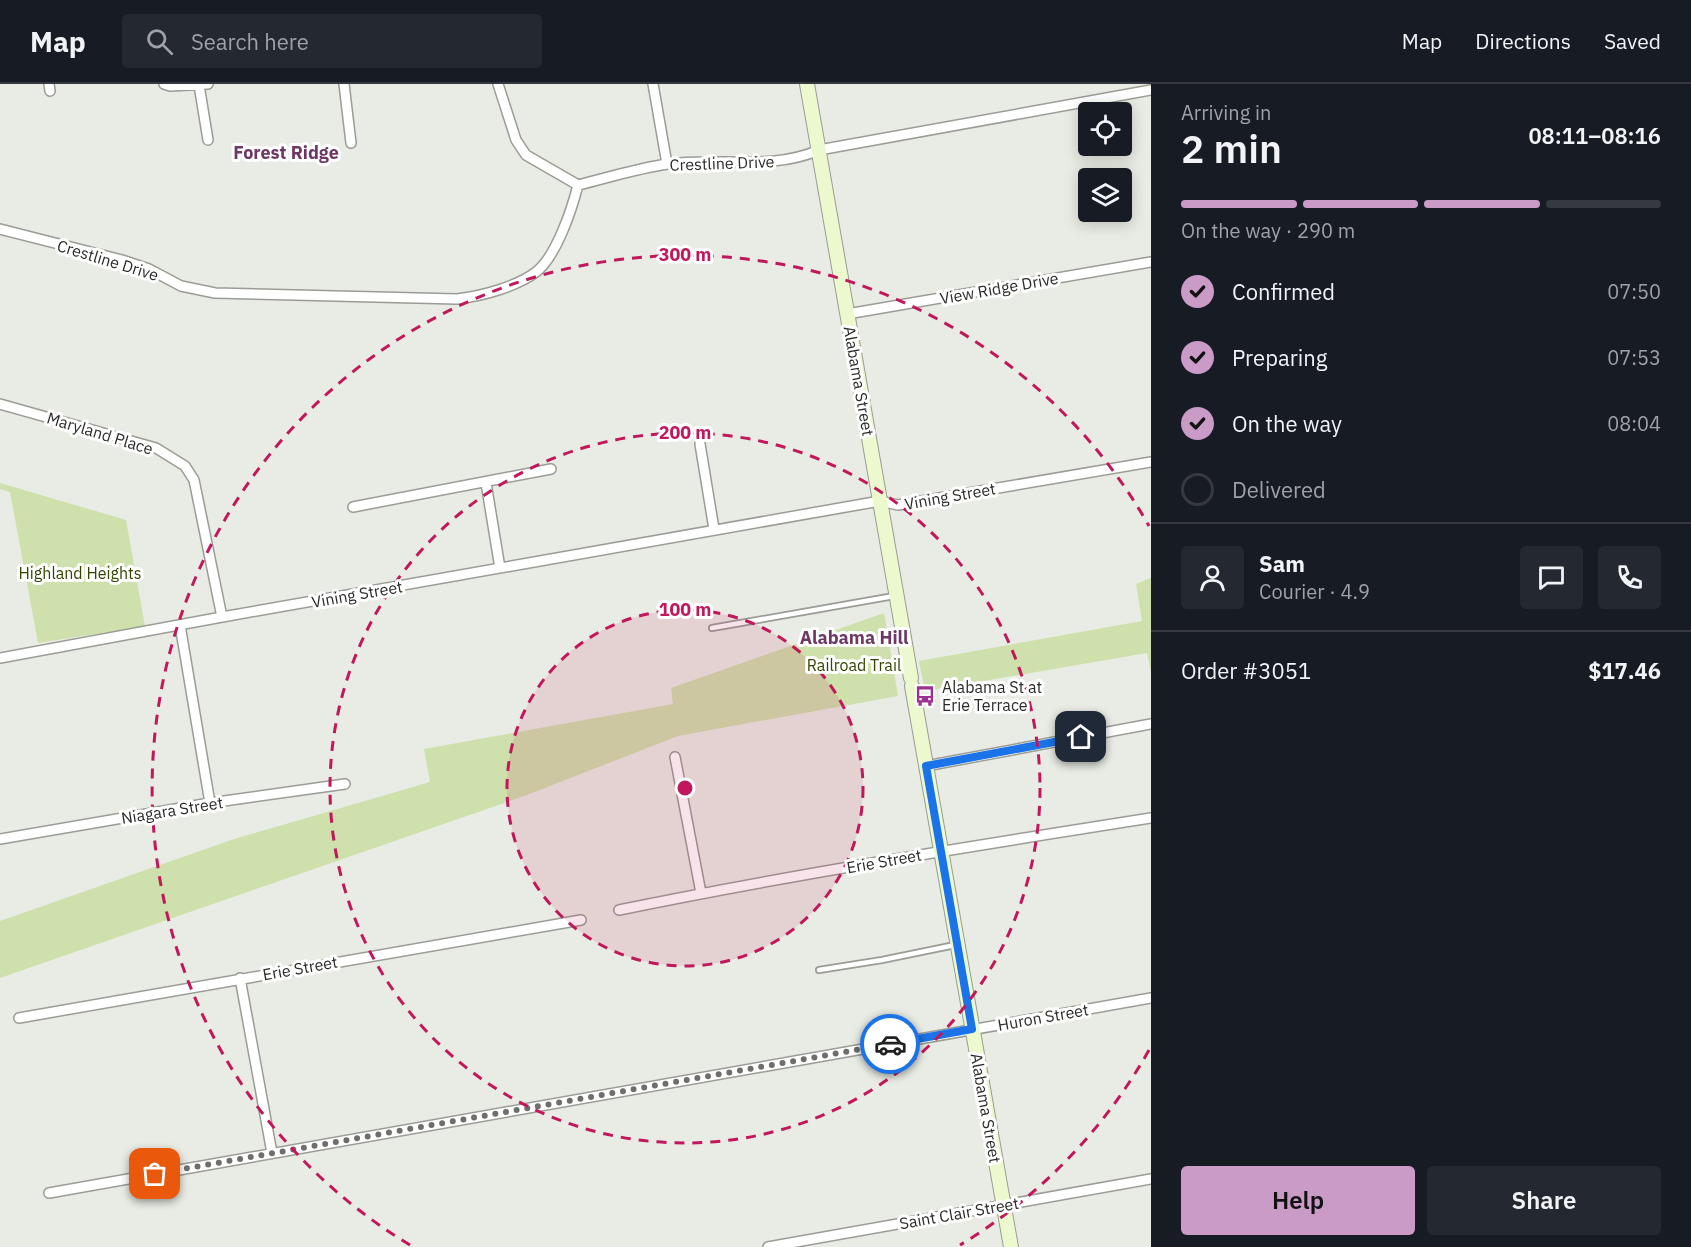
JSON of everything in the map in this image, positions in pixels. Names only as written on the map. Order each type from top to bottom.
[{"type":"main road","name":"Alabama Street","points":[[807,84],[1011,1247]]},
{"type":"street","points":[[164,84],[170,86],[203,85],[208,140]]},
{"type":"street","points":[[344,84],[351,143]]},
{"type":"street","points":[[498,84],[516,140],[526,155],[578,185]]},
{"type":"street","points":[[653,84],[668,164]]},
{"type":"street","name":"Crestline Drive","points":[[0,229],[122,260],[149,269],[181,286],[215,293],[457,299],[483,296],[535,272],[543,264],[566,224],[578,185],[668,164],[705,161],[778,162],[799,158],[819,150],[1151,90]]},
{"type":"street","name":"View Ridge Drive","points":[[847,314],[1151,262]]},
{"type":"street","name":"Maryland Place","points":[[0,404],[156,448],[185,466],[194,480],[222,617]]},
{"type":"street","points":[[700,444],[714,529]]},
{"type":"street","name":"Vining Street","points":[[0,658],[714,529],[880,501],[898,505],[1151,462]]},
{"type":"street","points":[[353,507],[551,469]]},
{"type":"street","points":[[486,483],[500,568]]},
{"type":"street","points":[[180,625],[210,803]]},
{"type":"street","points":[[926,766],[1151,724]]},
{"type":"street","points":[[675,757],[701,893]]},
{"type":"street","name":"Niagara Street","points":[[0,839],[210,803],[345,784]]},
{"type":"street","name":"Erie Street","points":[[619,910],[941,850],[1151,818]]},
{"type":"street","name":"Erie Street","points":[[19,1018],[581,920]]},
{"type":"street","points":[[240,978],[272,1153]]},
{"type":"street","name":"Huron Street","points":[[49,1193],[1151,998]]},
{"type":"street","name":"Saint Clair Street","points":[[768,1247],[1151,1179]]},
{"type":"lane","points":[[712,628],[896,596]]},
{"type":"lane","points":[[819,970],[957,945]]},
{"type":"green space","name":"Highland Heights","points":[[0,483],[126,520],[145,626],[38,643],[10,492],[0,489]]},
{"type":"green space","name":"Railroad Trail","points":[[1151,578],[1151,671],[1147,653],[925,691],[919,661],[1142,621],[1136,584]]},
{"type":"green space","name":"Railroad Trail","points":[[884,613],[898,696],[678,736],[527,795],[0,978],[0,921],[234,839],[430,782],[424,749],[673,704],[671,688]]},
{"type":"way so far","points":[[155,1174],[890,1044]]},
{"type":"place","name":"Alabama St at Erie Terrace","points":[[925,696]]},
{"type":"district","name":"Forest Ridge","points":[[286,153]]},
{"type":"district","name":"Alabama Hill","points":[[854,638]]},
{"type":"route","points":[[890,1044],[972,1029],[926,766],[1081,737]]}]
